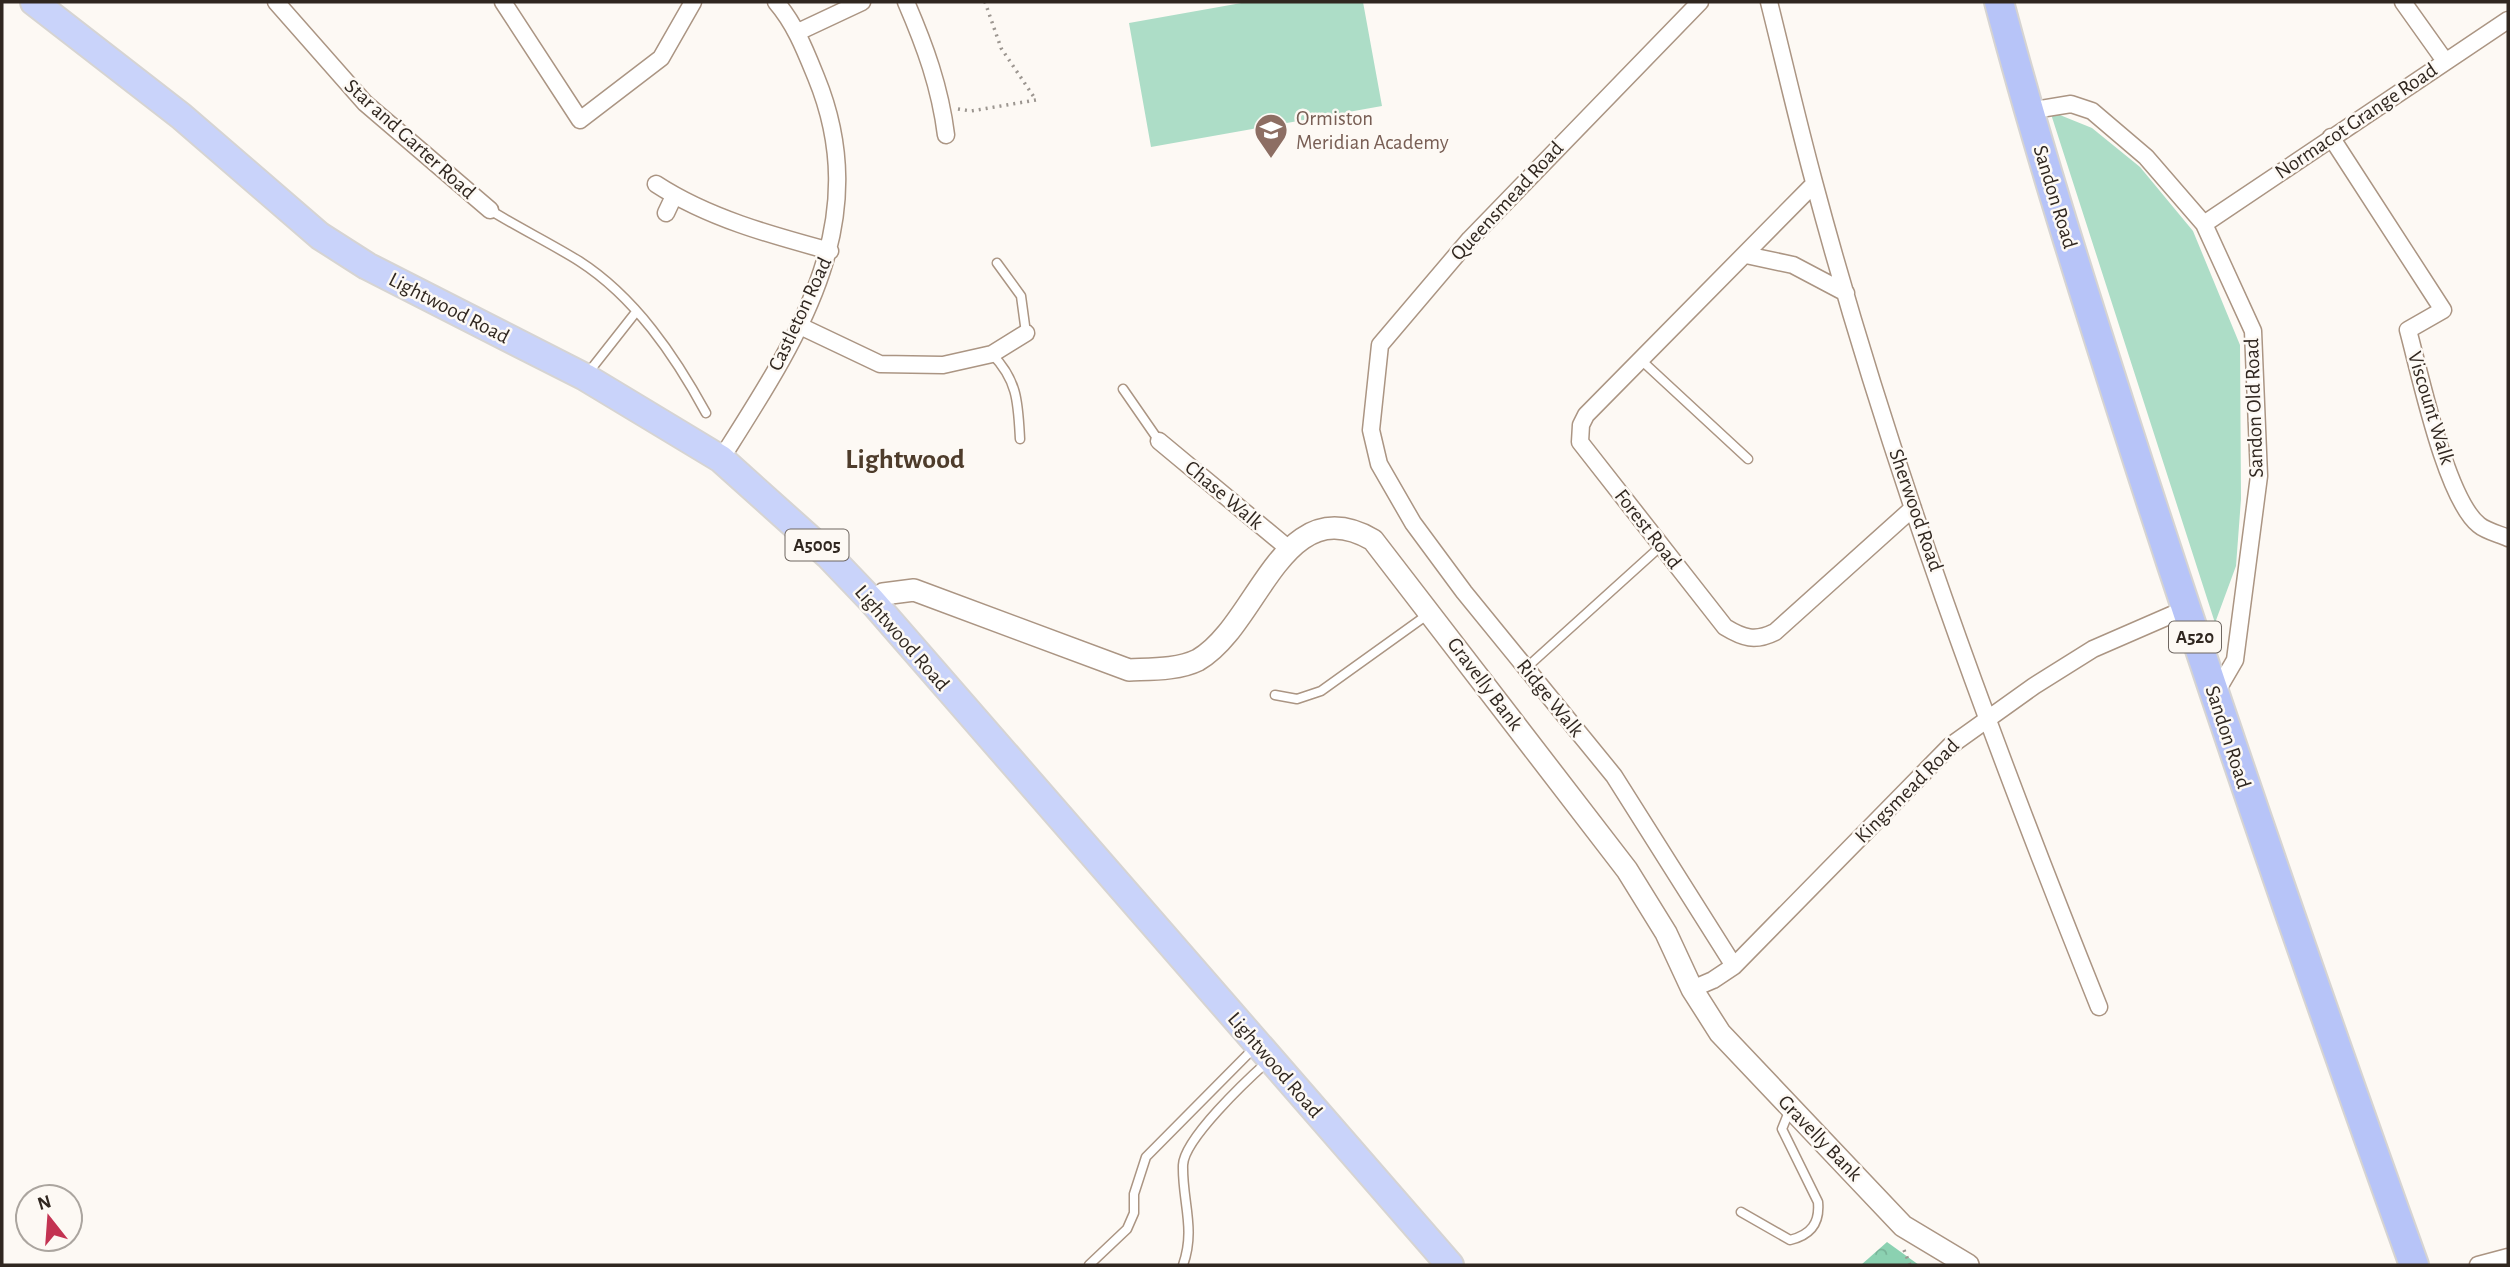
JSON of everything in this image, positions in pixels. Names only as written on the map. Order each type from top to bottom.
[{"type":"highway","name":"Sandon Road","points":[[1998,2],[2028,111],[2185,609],[2278,890],[2414,1265]]},
{"type":"main road","name":"Lightwood Road","points":[[34,2],[181,116],[320,236],[367,266],[585,377],[721,459],[828,555],[872,601],[1450,1265]]},
{"type":"street","name":"Star and Garter Road","points":[[276,2],[365,103],[443,173],[490,210]]},
{"type":"street","points":[[503,2],[580,120],[661,58],[693,2]]},
{"type":"street","name":"Castleton Road","points":[[721,459],[800,326],[830,251],[838,184],[835,144],[824,96],[798,32],[776,2]]},
{"type":"street","points":[[798,32],[862,2]]},
{"type":"street","points":[[906,2],[929,54],[946,135]]},
{"type":"street","name":"Queensmead Road","points":[[1371,430],[1380,345],[1480,229],[1700,2]]},
{"type":"street","name":"Sherwood Road","points":[[1769,2],[1814,184],[1913,508],[2026,825],[2099,1007]]},
{"type":"street","points":[[2403,2],[2445,61]]},
{"type":"street","name":"Normacot Grange Road","points":[[2204,224],[2508,20]]},
{"type":"street","name":"Sandon Old Road","points":[[2028,111],[2071,104],[2092,111],[2146,157],[2204,224],[2253,331],[2259,476],[2235,660],[2214,696]]},
{"type":"street","name":"Viscount Walk","points":[[2330,137],[2443,310],[2408,330],[2430,408],[2458,499],[2479,525],[2508,538]]},
{"type":"street","points":[[656,184],[674,197],[770,235],[830,251]]},
{"type":"street","name":"Forest Road","points":[[1814,184],[1586,415],[1579,434],[1580,442],[1725,627],[1740,636],[1762,639],[1775,632],[1913,508]]},
{"type":"street","points":[[666,213],[674,197]]},
{"type":"street","points":[[1746,255],[1793,265],[1846,293]]},
{"type":"street","points":[[800,326],[880,364],[943,365],[992,354],[1026,333]]},
{"type":"street","name":"Ridge Walk","points":[[1371,430],[1380,464],[1413,523],[1614,776],[1734,966]]},
{"type":"street","name":"Chase Walk","points":[[1159,441],[1289,549]]},
{"type":"street","name":"Gravelly Bank","points":[[872,601],[883,594],[914,590],[1129,670],[1165,668],[1197,660],[1218,643],[1289,549],[1304,536],[1322,527],[1357,531],[1373,540],[1627,870],[1666,933],[1692,989],[1720,1033],[1903,1226],[1968,1265]]},
{"type":"street","name":"Kingsmead Road","points":[[1692,989],[1713,980],[1734,966],[1950,746],[2093,649],[2185,609]]},
{"type":"street","points":[[2478,1265],[2508,1257]]},
{"type":"lane","points":[[490,210],[579,261],[603,279],[636,312],[685,374],[706,413]]},
{"type":"lane","points":[[997,263],[1021,296],[1026,333]]},
{"type":"lane","points":[[585,377],[636,312]]},
{"type":"lane","points":[[992,354],[1010,373],[1018,405],[1020,439]]},
{"type":"lane","points":[[1641,360],[1748,459]]},
{"type":"lane","points":[[1123,389],[1159,441]]},
{"type":"lane","points":[[1526,668],[1662,545]]},
{"type":"lane","points":[[1275,695],[1297,699],[1321,691],[1431,612]]},
{"type":"lane","points":[[1088,1265],[1127,1229],[1134,1213],[1134,1194],[1146,1157],[1263,1053]]},
{"type":"lane","points":[[1183,1265],[1190,1245],[1183,1161],[1210,1118],[1263,1053]]},
{"type":"lane","points":[[1741,1212],[1790,1240],[1804,1237],[1819,1215],[1818,1202],[1809,1181],[1782,1129],[1791,1107]]},
{"type":"path","points":[[942,106],[971,111],[1036,100],[1001,48],[985,2]]},
{"type":"green space","points":[[1247,2],[1363,2],[1382,106],[1151,147],[1129,23]]},
{"type":"green space","points":[[2050,111],[2092,128],[2140,167],[2193,231],[2240,345],[2241,499],[2236,566],[2215,623]]},
{"type":"green space","points":[[1887,1242],[1919,1265],[1861,1265]]},
{"type":"place","name":"Ormiston Meridian Academy","points":[[1271,160]]},
{"type":"district","name":"Lightwood","points":[[905,460]]}]
